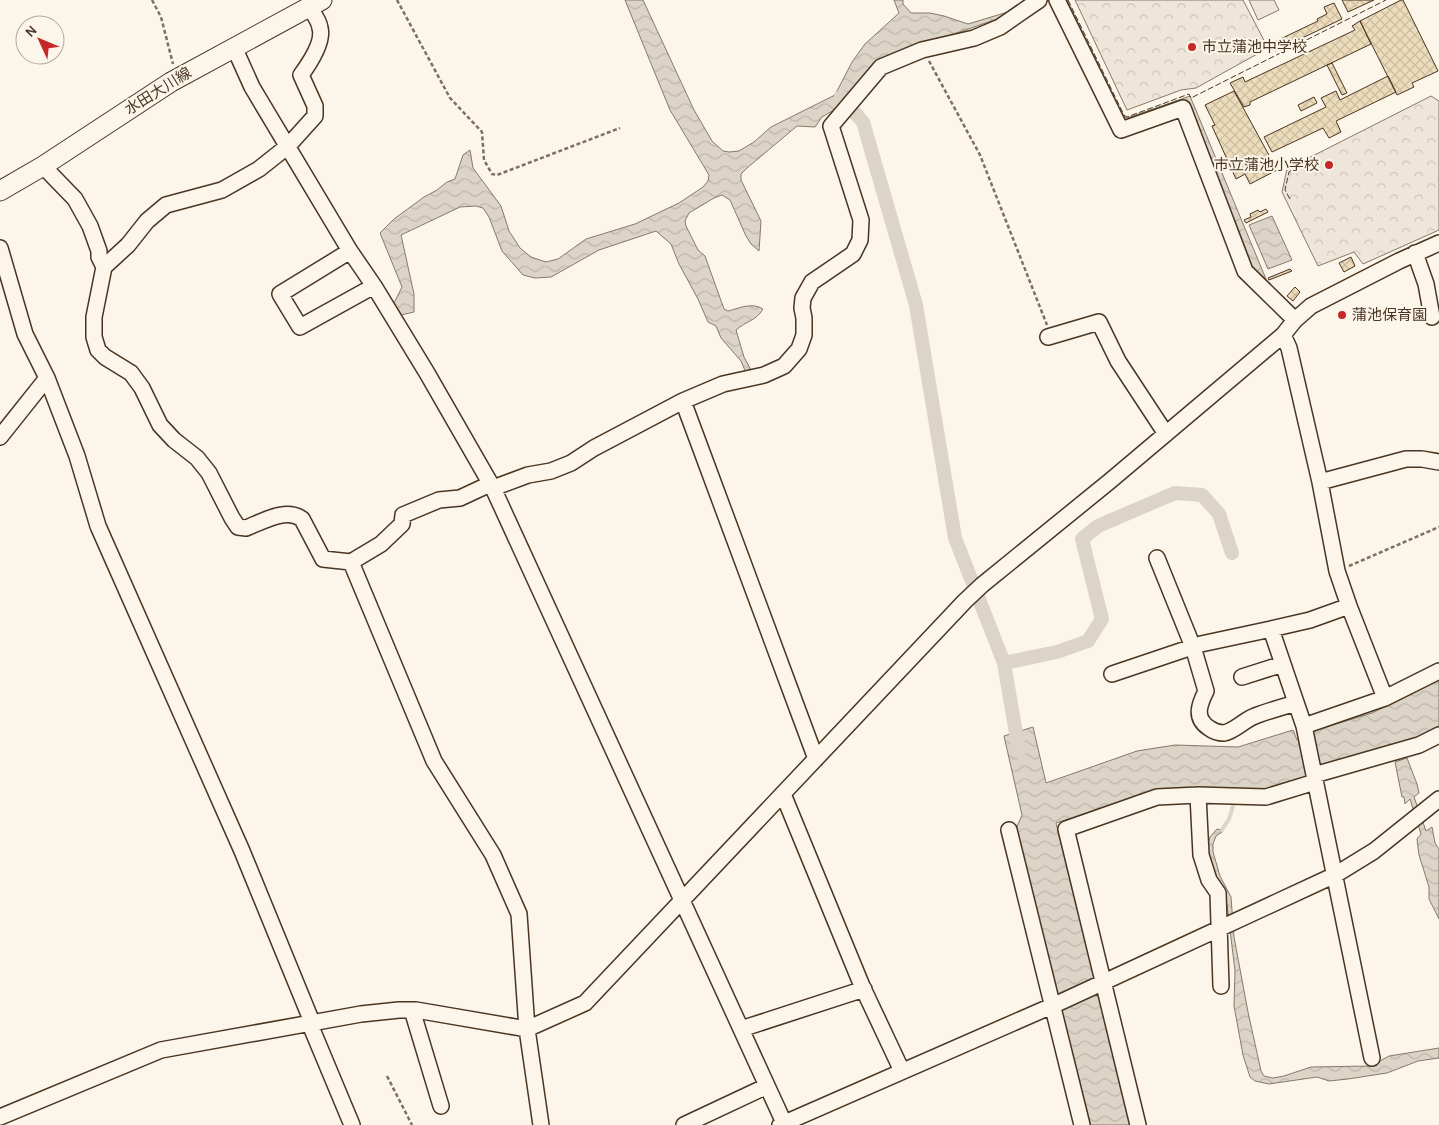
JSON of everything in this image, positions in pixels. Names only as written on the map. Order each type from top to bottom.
[{"type":"main road","name":"水田大川線","points":[[0,191],[43,166],[171,82],[316,3]]},
{"type":"street","points":[[43,166],[75,199],[90,226],[104,267],[94,317],[94,337],[98,350],[105,357],[131,373],[142,388],[160,425],[174,440],[197,458],[209,473],[238,527],[246,528],[289,513],[297,515],[302,519],[323,559],[351,562],[381,544],[402,524],[403,515],[438,500],[460,498],[528,475],[551,471],[571,463],[594,448],[683,401],[724,384],[764,375],[784,366],[799,349],[804,335],[803,298],[812,282],[853,254],[860,240],[861,220],[831,126],[881,68],[922,50],[974,38],[1000,27],[1039,0]]},
{"type":"street","points":[[1056,0],[1121,130],[1183,108],[1245,271],[1295,320]]},
{"type":"street","points":[[104,267],[128,245],[147,221],[166,206],[222,190],[259,169],[288,146],[316,116],[315,106],[301,75],[315,53],[321,33],[316,3]]},
{"type":"street","points":[[234,47],[252,87],[350,251],[374,286],[427,373],[491,486],[783,1124],[1098,985],[1335,875],[1374,850],[1439,799]]},
{"type":"street","points":[[0,1117],[154,1052],[311,1022],[399,1010],[412,1010],[527,1029],[585,1003],[982,585],[1283,335],[1295,320],[1311,306],[1415,253],[1439,243]]},
{"type":"street","points":[[0,248],[25,334],[48,378],[77,456],[98,526],[242,851],[352,1125]]},
{"type":"street","points":[[350,251],[280,294],[300,327],[374,286]]},
{"type":"street","points":[[1415,253],[1426,284],[1432,317]]},
{"type":"street","points":[[1049,336],[1099,322],[1118,361],[1166,434]]},
{"type":"street","points":[[1283,335],[1289,348],[1320,482],[1338,571],[1349,606],[1385,698]]},
{"type":"street","points":[[0,437],[48,378]]},
{"type":"street","points":[[683,401],[816,759]]},
{"type":"street","points":[[1320,482],[1406,459],[1439,462]]},
{"type":"street","points":[[1157,558],[1193,647],[1206,691],[1200,704],[1199,718],[1205,725],[1214,732],[1224,733],[1240,726],[1253,717],[1296,703]]},
{"type":"street","points":[[351,562],[434,761],[493,855],[519,914],[527,1029],[541,1125]]},
{"type":"street","points":[[1112,674],[1193,647],[1310,620],[1349,606]]},
{"type":"street","points":[[1271,629],[1304,731],[1372,1058]]},
{"type":"street","points":[[1242,677],[1283,664]]},
{"type":"street","points":[[1304,731],[1385,698],[1439,671]]},
{"type":"street","points":[[1138,1125],[1098,985],[1066,829],[1157,797],[1198,795],[1266,797],[1314,775],[1419,745],[1439,735]]},
{"type":"street","points":[[783,794],[864,988],[902,1072]]},
{"type":"street","points":[[1198,795],[1201,855],[1209,880],[1218,893],[1221,986]]},
{"type":"street","points":[[1009,830],[1058,1003],[1082,1125]]},
{"type":"street","points":[[740,1029],[864,988]]},
{"type":"street","points":[[412,1010],[441,1106]]},
{"type":"street","points":[[684,1125],[766,1086]]},
{"type":"path","points":[[152,0],[161,17],[175,71],[171,82]]},
{"type":"path","points":[[397,0],[450,98],[482,132],[484,160],[492,174],[497,175],[620,128]]},
{"type":"path","points":[[922,50],[980,155],[1049,336]]},
{"type":"path","points":[[1338,571],[1439,527]]},
{"type":"path","points":[[387,1076],[412,1125]]},
{"type":"green space","name":"市立蒲池中学校","points":[[1075,0],[1243,0],[1268,48],[1196,88],[1181,90],[1127,110]]},
{"type":"green space","points":[[1249,0],[1274,0],[1279,10],[1258,20]]},
{"type":"green space","points":[[1431,96],[1439,101],[1439,230],[1363,264],[1354,252],[1318,266],[1282,192],[1287,169]]},
{"type":"water","points":[[625,0],[643,0],[694,110],[712,141],[723,151],[729,152],[739,151],[754,142],[771,127],[835,95],[852,62],[865,44],[899,13],[894,0],[903,0],[903,4],[911,13],[930,13],[968,24],[1011,11],[997,19],[937,38],[879,61],[834,110],[822,117],[815,127],[797,126],[747,168],[741,174],[741,180],[761,221],[759,251],[746,236],[730,200],[722,195],[689,213],[685,221],[686,226],[698,250],[705,256],[724,309],[728,311],[741,307],[755,306],[763,309],[754,319],[736,330],[744,357],[752,372],[746,373],[741,361],[721,338],[716,326],[708,322],[671,244],[656,231],[599,250],[551,277],[535,278],[523,275],[502,251],[489,217],[483,208],[476,206],[460,207],[401,235],[414,294],[414,312],[401,315],[394,303],[402,287],[380,233],[394,219],[424,197],[455,179],[463,155],[470,150],[473,168],[501,206],[509,231],[520,248],[531,257],[546,262],[558,259],[586,239],[635,224],[679,203],[703,187],[708,181],[709,175],[670,110]]},
{"type":"water","points":[[1063,0],[1067,0],[1123,116],[1127,118],[1190,96],[1266,279],[1264,280],[1254,271],[1234,218],[1229,215],[1213,178],[1217,173],[1187,100],[1125,122]]},
{"type":"water","points":[[1272,216],[1292,260],[1268,269],[1249,225]]},
{"type":"water","points":[[1439,678],[1439,727],[1411,741],[1322,768],[1321,763],[1306,768],[1307,773],[1303,779],[1264,790],[1150,792],[1056,823],[1131,1125],[1089,1125],[1016,829],[1022,815],[1004,736],[1033,727],[1046,783],[1137,751],[1175,745],[1238,747],[1293,730],[1297,740],[1312,736],[1313,731],[1372,713],[1403,698],[1404,694]]},
{"type":"water","points":[[1407,758],[1419,793],[1414,797],[1426,831],[1432,827],[1435,843],[1439,849],[1439,919],[1429,899],[1429,887],[1419,855],[1417,839],[1421,834],[1410,799],[1405,804],[1404,797],[1402,797],[1395,762]]},
{"type":"water","points":[[1217,829],[1222,830],[1222,832],[1216,836],[1213,852],[1220,876],[1231,897],[1234,937],[1248,1012],[1261,1071],[1264,1076],[1273,1078],[1284,1076],[1311,1067],[1371,1066],[1389,1056],[1439,1048],[1439,1058],[1418,1061],[1387,1073],[1329,1081],[1317,1077],[1269,1084],[1255,1081],[1250,1077],[1243,1055],[1234,1006],[1235,971],[1227,905],[1211,867],[1208,851],[1210,837]]},
{"type":"building","points":[[1342,0],[1374,0],[1348,12]]},
{"type":"building","points":[[1403,0],[1438,71],[1412,83],[1414,87],[1397,95],[1360,21]]},
{"type":"building","points":[[1334,3],[1342,19],[1275,51],[1272,43],[1318,21],[1317,19],[1327,14],[1324,7]]},
{"type":"building","points":[[1360,21],[1371,44],[1250,102],[1250,105],[1244,107],[1230,83],[1243,77],[1245,82],[1355,30],[1352,26]]},
{"type":"building","points":[[1332,63],[1347,93],[1342,95],[1327,65]]},
{"type":"building","points":[[1388,76],[1396,92],[1336,121],[1341,132],[1329,138],[1323,128],[1272,152],[1264,137],[1326,107],[1321,98],[1336,91],[1340,100]]},
{"type":"building","points":[[1234,91],[1277,170],[1250,184],[1245,174],[1236,179],[1212,126],[1215,125],[1205,105]]},
{"type":"building","points":[[1314,97],[1317,103],[1301,111],[1298,105]]},
{"type":"building","points":[[1266,209],[1268,212],[1246,223],[1244,220],[1251,217],[1250,214],[1258,210],[1260,212]]},
{"type":"building","points":[[1351,257],[1355,266],[1344,272],[1339,263]]},
{"type":"building","points":[[1290,269],[1292,271],[1269,280],[1268,278]]},
{"type":"building","points":[[1295,287],[1300,292],[1293,301],[1287,296]]},
{"type":"waterway","points":[[841,97],[863,122],[916,305],[955,538],[1004,663],[1019,751]]},
{"type":"waterway","points":[[1004,663],[1057,652],[1088,641],[1102,619],[1082,539],[1098,526],[1175,493],[1202,495],[1219,514],[1232,553]]},
{"type":"waterway","points":[[1222,830],[1229,819],[1235,800]]},
{"type":"fence","points":[[1068,0],[1124,115],[1127,117],[1189,94],[1191,98],[1386,0]]},
{"type":"fence","points":[[1290,199],[1285,190],[1289,172],[1298,166]]},
{"type":"place","name":"市立蒲池中学校","points":[[1192,47]]},
{"type":"place","name":"市立蒲池小学校","points":[[1329,165]]},
{"type":"place","name":"蒲池保育園","points":[[1342,315]]}]
